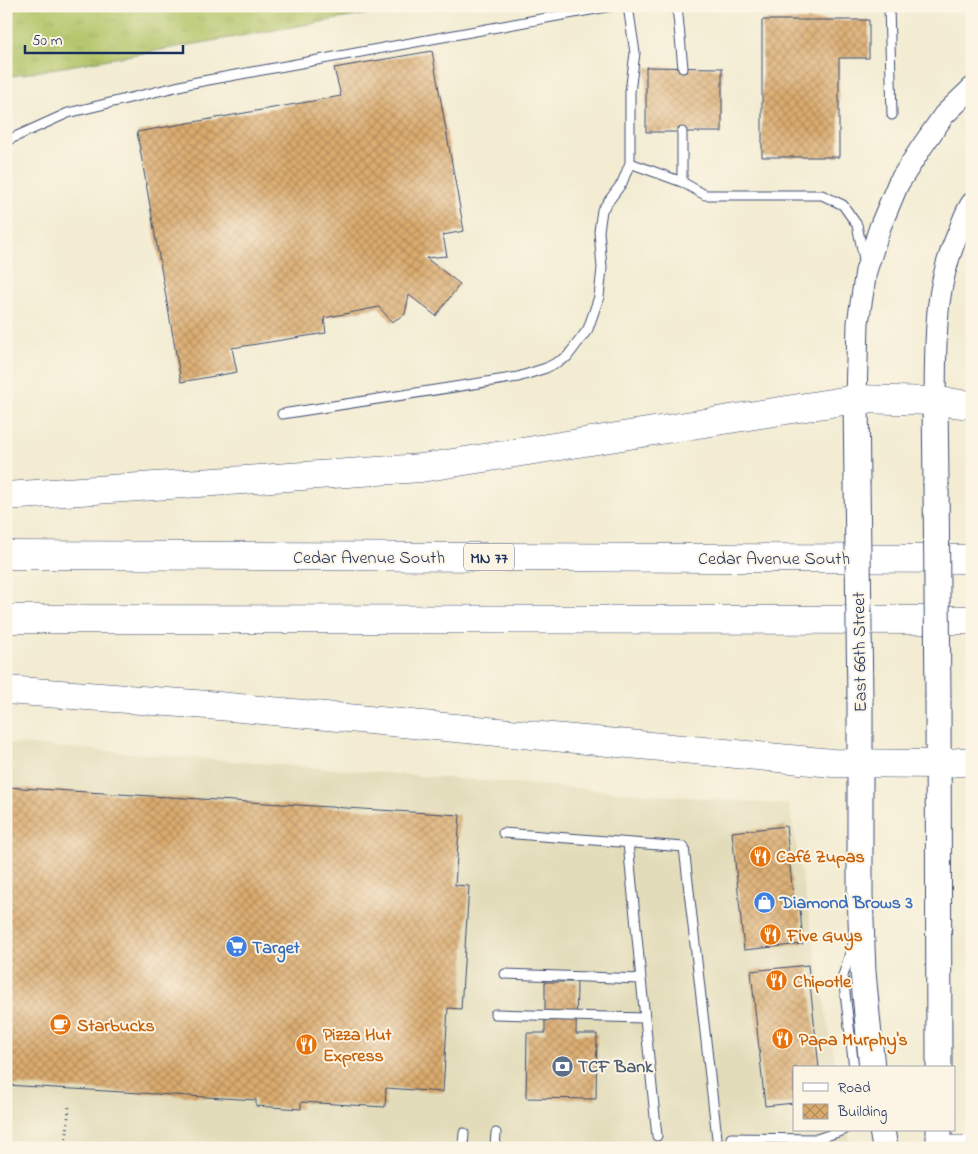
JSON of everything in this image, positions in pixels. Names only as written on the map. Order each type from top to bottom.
[{"type":"highway","points":[[6,496],[421,468],[856,399],[935,401],[972,405]]},
{"type":"highway","name":"Cedar Avenue South","points":[[6,555],[972,559]]},
{"type":"highway","points":[[6,619],[972,620]]},
{"type":"highway","points":[[6,690],[208,705],[833,763],[937,764],[972,761]]},
{"type":"main road","name":"East 66th Street","points":[[856,399],[861,916],[863,972],[872,1066]]},
{"type":"main road","points":[[935,401],[939,1066]]},
{"type":"main road","points":[[882,1132],[885,1148]]},
{"type":"street","name":"East 66th Street","points":[[856,399],[858,323],[866,271],[880,227],[898,184],[944,115],[972,88]]},
{"type":"street","points":[[935,401],[937,310],[943,278],[953,244],[972,203]]},
{"type":"street","points":[[939,1141],[972,1146]]},
{"type":"lane","points":[[6,141],[68,113],[192,83],[612,6]]},
{"type":"lane","points":[[282,414],[518,377],[546,368],[567,357],[588,329],[600,297],[602,268],[600,231],[602,210],[622,183],[630,163],[630,92],[636,53],[628,6]]},
{"type":"lane","points":[[677,6],[683,68]]},
{"type":"lane","points":[[889,6],[892,115]]},
{"type":"lane","points":[[682,132],[682,182]]},
{"type":"lane","points":[[630,163],[682,182],[705,196],[822,196],[843,205],[857,225],[866,271]]},
{"type":"lane","points":[[503,833],[684,847],[717,1138]]},
{"type":"lane","points":[[628,843],[657,1136]]},
{"type":"lane","points":[[854,1066],[843,976],[861,916]]},
{"type":"lane","points":[[505,974],[641,979]]},
{"type":"lane","points":[[494,1014],[645,1018]]},
{"type":"lane","points":[[731,1138],[817,1138],[837,1132]]},
{"type":"lane","points":[[463,1148],[464,1133]]},
{"type":"lane","points":[[494,1148],[496,1133]]},
{"type":"path","points":[[66,1148],[69,1104]]},
{"type":"shaded area","points":[[6,743],[789,805],[836,1066],[793,1066],[793,1132],[848,1132],[851,1148],[6,1148]]},
{"type":"green space","points":[[6,6],[412,6],[6,77]]},
{"type":"building","points":[[762,20],[869,20],[869,58],[839,58],[839,157],[762,157]]},
{"type":"building","points":[[432,51],[464,231],[443,235],[447,256],[426,258],[460,284],[436,316],[409,295],[405,314],[392,322],[379,307],[324,318],[326,333],[232,348],[237,372],[181,382],[137,132],[341,96],[334,68]]},
{"type":"building","points":[[646,67],[722,68],[722,132],[646,132]]},
{"type":"building","name":"Target","points":[[6,787],[460,815],[455,885],[469,886],[461,1009],[448,1008],[443,1092],[386,1088],[385,1107],[301,1102],[301,1109],[256,1106],[256,1100],[6,1085]]},
{"type":"building","points":[[786,826],[794,906],[800,909],[803,944],[744,950],[732,832]]},
{"type":"building","points":[[808,965],[819,1066],[793,1066],[793,1103],[765,1106],[751,971]]},
{"type":"building","name":"TCF Bank","points":[[545,982],[577,982],[576,1034],[597,1034],[596,1099],[526,1098],[527,1033],[545,1033]]},
{"type":"place","name":"Café Zupas","points":[[760,856]]},
{"type":"place","name":"Diamond Brows 3","points":[[764,902]]},
{"type":"place","name":"Five Guys","points":[[771,935]]},
{"type":"place","name":"Target","points":[[236,947]]},
{"type":"place","name":"Chipotle","points":[[777,981]]},
{"type":"place","name":"Starbucks","points":[[61,1025]]},
{"type":"place","name":"Papa Murphy's","points":[[783,1039]]},
{"type":"place","name":"Pizza Hut Express","points":[[307,1044]]},
{"type":"place","name":"TCF Bank","points":[[562,1066]]}]
